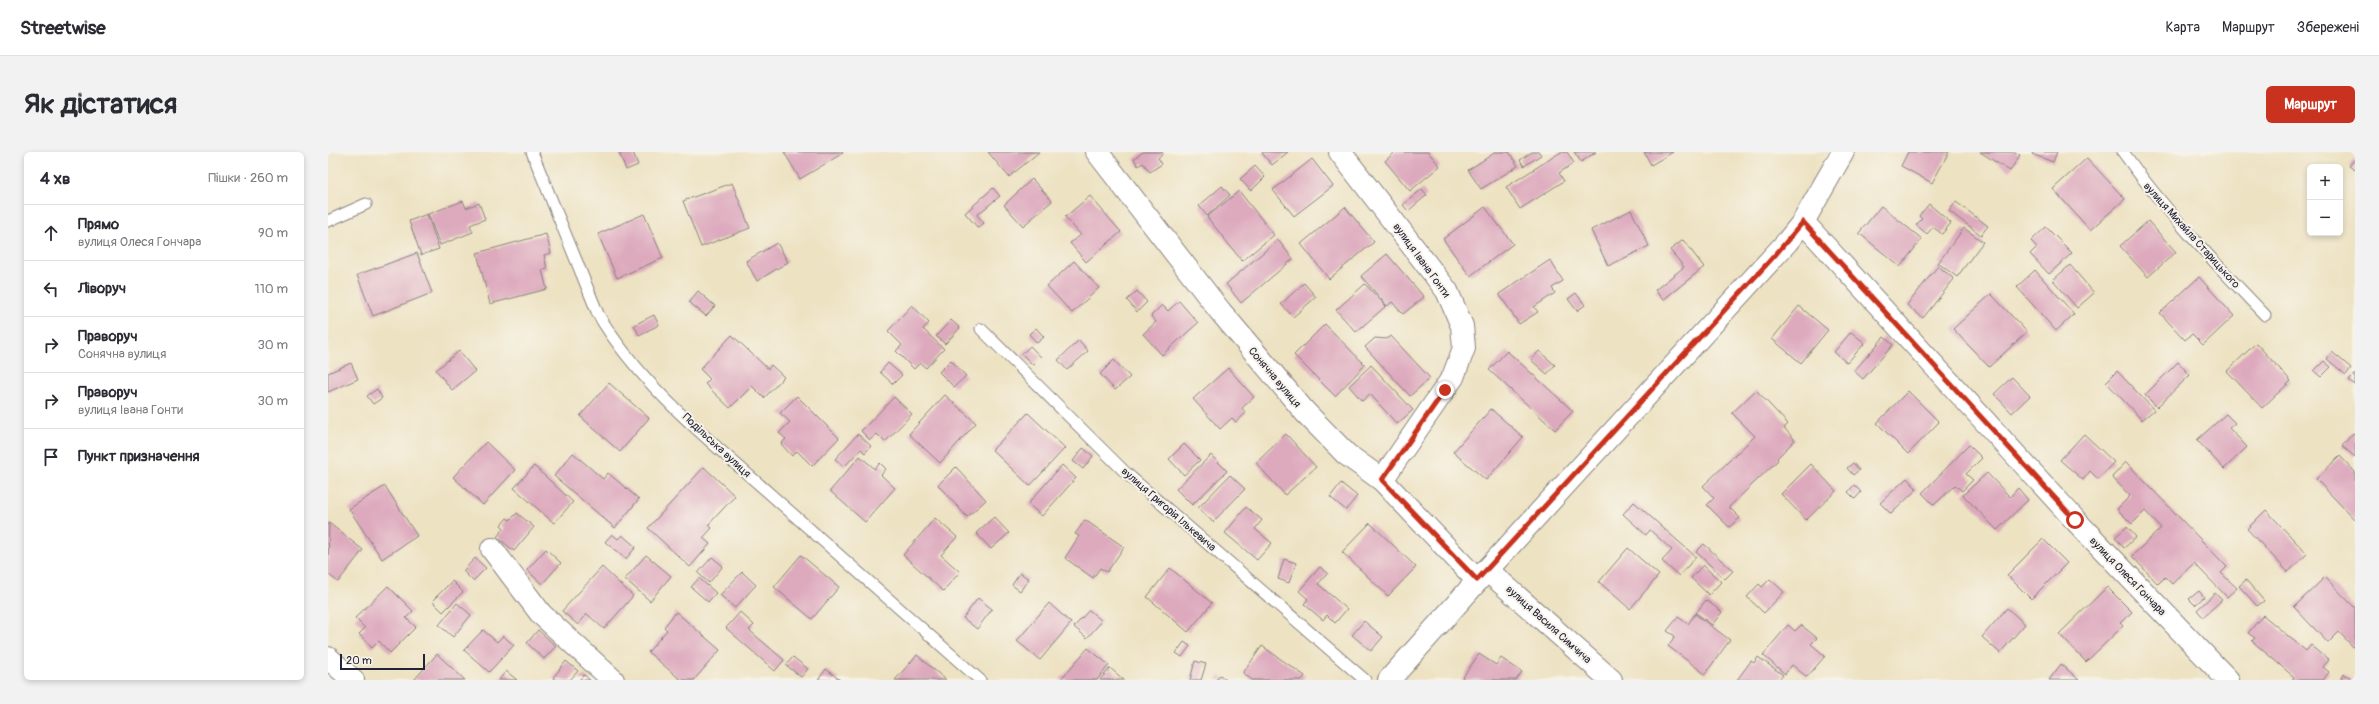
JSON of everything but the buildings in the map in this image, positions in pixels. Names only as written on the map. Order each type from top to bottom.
[{"type":"street","name":"Сонячна вулиця","points":[[1097,152],[1262,363],[1305,412],[1346,454],[1382,480],[1482,575]]},
{"type":"street","name":"вулиця Івана Гонти","points":[[1340,152],[1447,290],[1462,326],[1464,348],[1452,378],[1382,480]]},
{"type":"street","points":[[1389,680],[1482,575],[1776,254],[1803,222],[1843,152]]},
{"type":"street","name":"вулиця Олеся Гончара","points":[[1803,222],[2075,520],[2228,680]]},
{"type":"street","points":[[492,549],[540,614],[613,680]]},
{"type":"street","name":"вулиця Василя Симчича","points":[[1482,575],[1611,680]]},
{"type":"street","points":[[328,658],[353,680]]},
{"type":"lane","name":"Подільська вулиця","points":[[532,152],[591,299],[612,337],[622,350],[711,442],[980,680]]},
{"type":"lane","name":"вулиця Михайла Старицького","points":[[2123,152],[2146,185],[2200,247],[2265,315]]},
{"type":"lane","points":[[328,221],[366,204]]},
{"type":"lane","name":"вулиця Григорія Ількевича","points":[[981,329],[1127,474],[1365,680]]},
{"type":"route","points":[[1445,390],[1382,480],[1477,580],[1787,242],[1803,222],[2075,520]]}]
